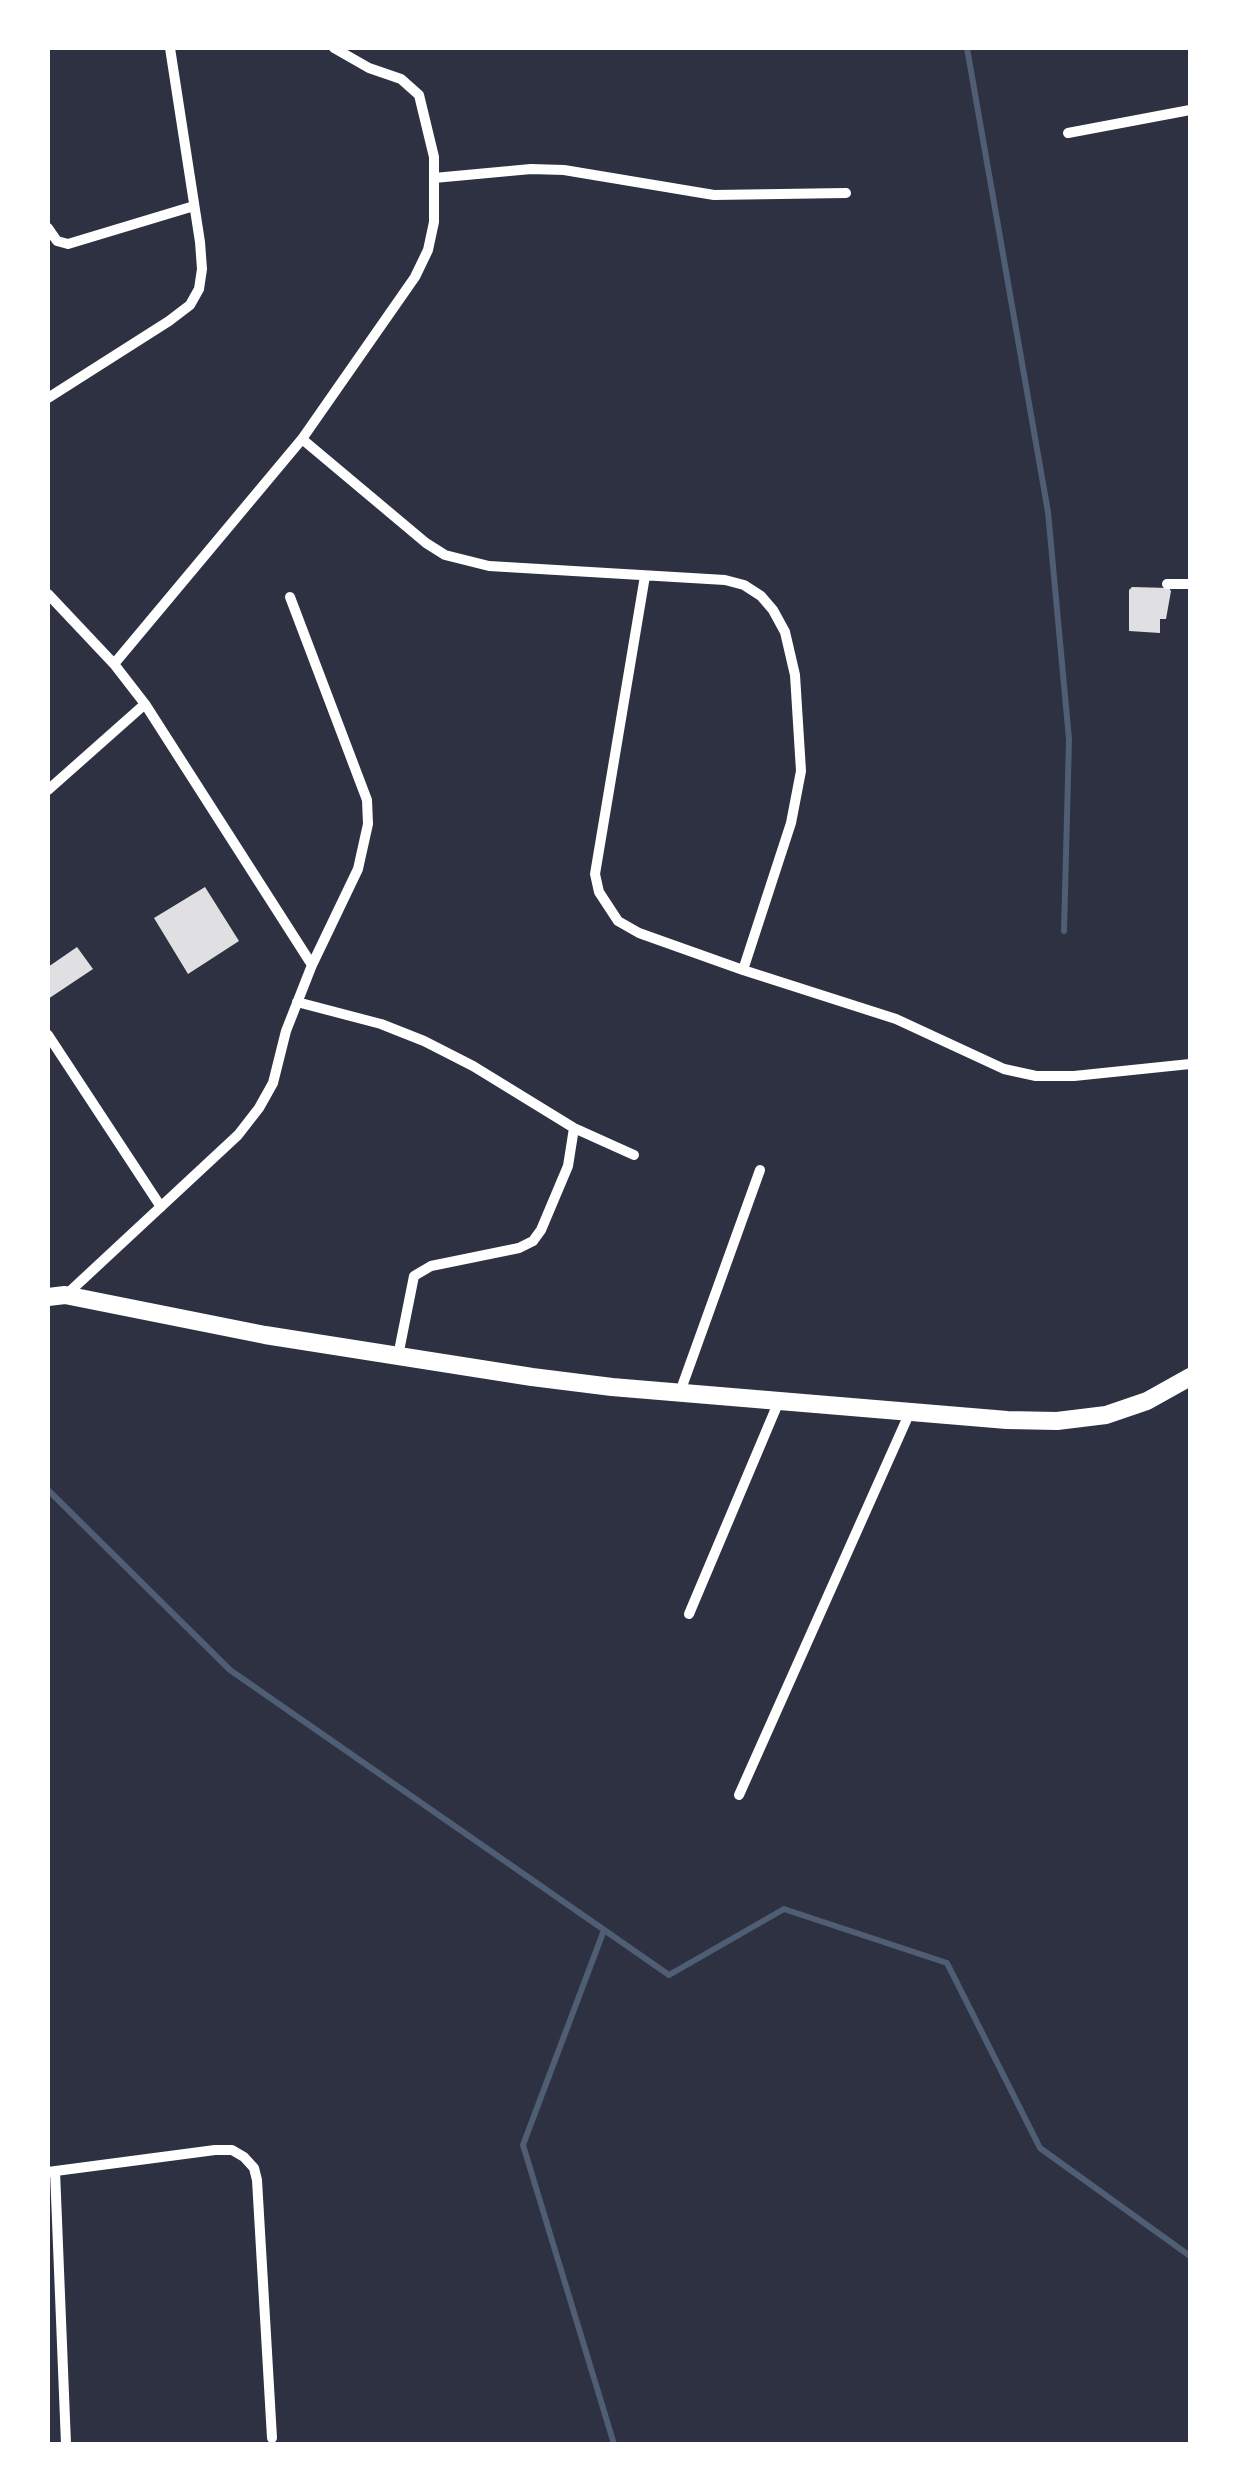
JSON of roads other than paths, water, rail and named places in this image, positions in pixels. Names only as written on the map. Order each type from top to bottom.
[{"type":"street","points":[[48,398],[190,305],[199,288],[202,269],[170,48]]},
{"type":"street","points":[[114,664],[302,439],[415,276],[428,250],[434,222],[434,157],[420,95],[402,79],[369,68],[334,48]]},
{"type":"street","points":[[1068,133],[1190,110]]},
{"type":"street","points":[[434,178],[564,170],[714,195],[846,192]]},
{"type":"street","points":[[48,228],[57,241],[68,244],[194,206]]},
{"type":"street","points":[[302,439],[446,556],[489,566],[725,580],[761,596],[774,610],[785,632],[795,676],[801,771],[790,823],[743,970]]},
{"type":"street","points":[[645,576],[595,874],[599,892],[618,920],[640,933],[743,970],[896,1019],[1004,1070],[1036,1076],[1074,1076],[1190,1064]]},
{"type":"street","points":[[1167,584],[1190,584]]},
{"type":"street","points":[[48,594],[114,664],[145,704],[312,965]]},
{"type":"street","points":[[56,1296],[162,1207],[238,1135],[259,1108],[273,1084],[312,965],[358,869],[368,824],[367,800],[290,597]]},
{"type":"street","points":[[48,790],[145,704]]},
{"type":"street","points":[[297,1002],[380,1024],[424,1042],[473,1066],[574,1128],[634,1155]]},
{"type":"street","points":[[48,1035],[162,1207]]},
{"type":"street","points":[[398,1356],[414,1276],[431,1266],[518,1248],[533,1241],[557,1198],[568,1166],[574,1128]]},
{"type":"street","points":[[680,1392],[760,1170]]},
{"type":"street","points":[[56,1296],[264,1335],[564,1381],[1007,1420],[1090,1417],[1147,1401],[1190,1377]]},
{"type":"street","points":[[689,1614],[779,1400]]},
{"type":"street","points":[[738,1795],[911,1411]]},
{"type":"street","points":[[66,2444],[51,2171],[215,2150],[232,2150],[244,2156],[254,2168],[257,2180],[272,2438]]},
{"type":"waterway","points":[[967,48],[1048,512],[1069,739],[1064,931]]},
{"type":"waterway","points":[[48,1490],[230,1670],[669,1975],[784,1909],[947,1963],[1040,2148],[1190,2256]]},
{"type":"waterway","points":[[604,1930],[523,2145],[614,2444]]}]
